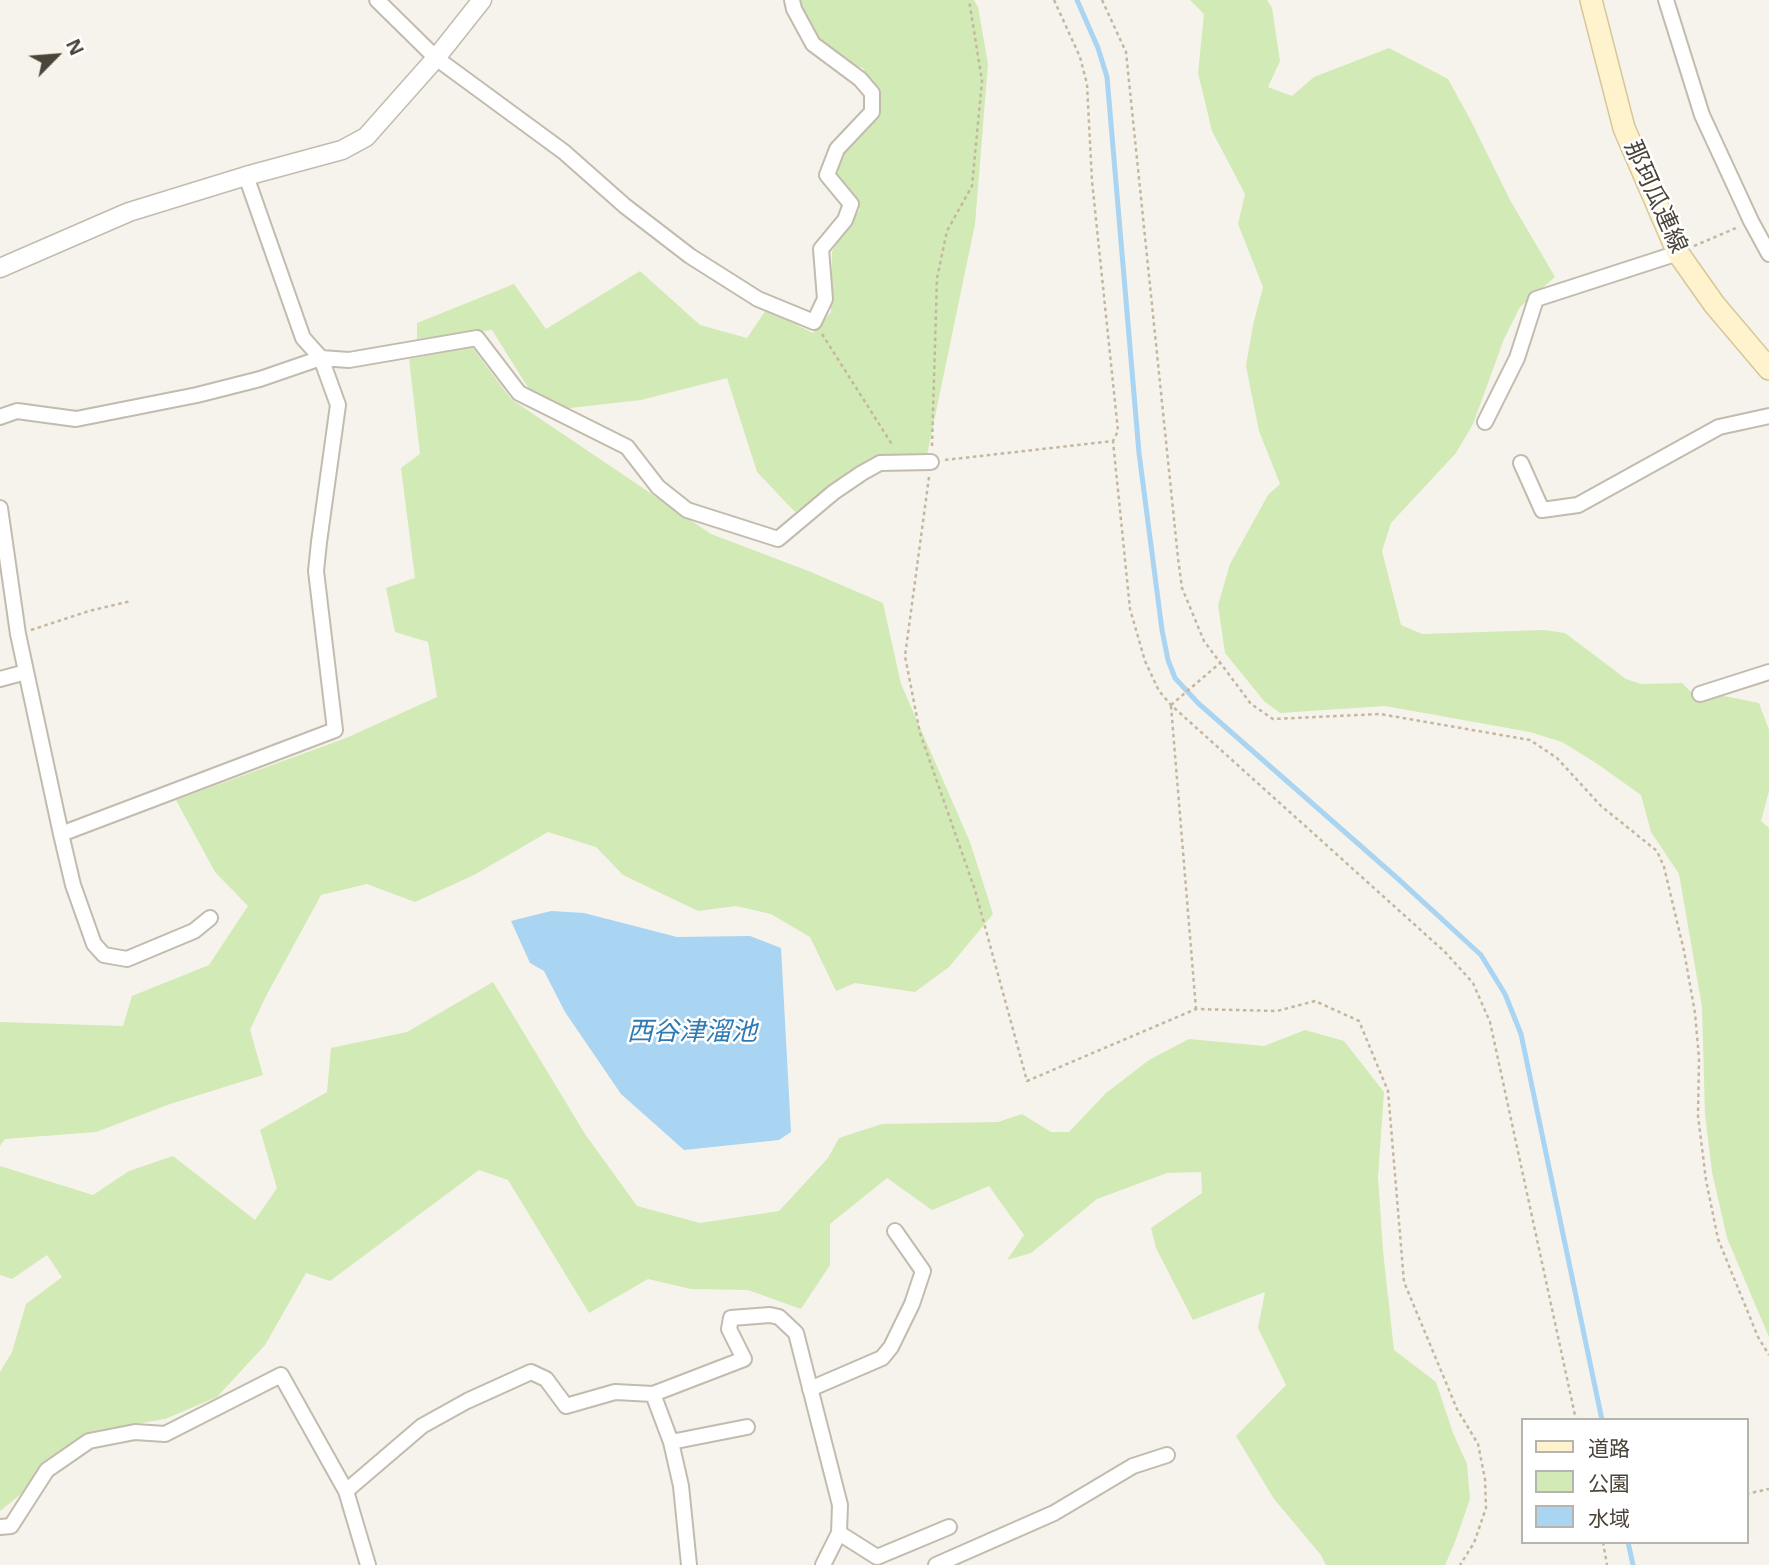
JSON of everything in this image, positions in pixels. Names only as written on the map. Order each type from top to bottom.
[{"type":"main road","name":"那珂瓜連線","points":[[1591,0],[1624,128],[1678,253],[1714,304],[1769,369]]},
{"type":"street","points":[[377,0],[436,58],[564,152],[625,206],[690,256],[758,299],[814,322],[825,299],[821,248],[845,220],[851,204],[827,175],[837,149],[872,112],[872,93],[860,79],[813,44],[792,0]]},
{"type":"street","points":[[0,268],[129,212],[342,150],[366,137],[436,58],[482,0]]},
{"type":"street","points":[[1666,0],[1702,115],[1769,254]]},
{"type":"street","points":[[61,834],[335,730],[316,571],[338,405],[321,358],[303,338],[246,176]]},
{"type":"street","points":[[1485,422],[1517,358],[1536,299],[1678,253]]},
{"type":"street","points":[[0,417],[18,411],[76,419],[197,395],[260,379],[321,358],[349,360],[477,338],[519,393],[627,447],[658,487],[687,510],[778,539],[834,492],[880,463],[931,462]]},
{"type":"street","points":[[1521,463],[1542,510],[1578,505],[1719,428],[1769,416]]},
{"type":"street","points":[[0,510],[18,634],[61,834],[73,885],[94,944],[104,956],[127,959],[194,931],[210,918]]},
{"type":"street","points":[[1700,694],[1769,671]]},
{"type":"street","points":[[0,678],[26,672]]},
{"type":"street","points":[[810,1389],[882,1358],[891,1347],[912,1304],[923,1271],[895,1231]]},
{"type":"street","points":[[346,1491],[422,1426],[467,1401],[531,1372],[546,1379],[566,1406],[615,1392],[653,1394],[744,1359],[729,1329],[731,1318],[770,1315],[779,1317],[796,1333],[840,1506],[839,1534],[823,1565]]},
{"type":"street","points":[[0,1527],[11,1525],[47,1470],[89,1441],[135,1432],[165,1434],[281,1375],[346,1491],[368,1565]]},
{"type":"street","points":[[653,1394],[671,1442],[681,1486],[689,1565]]},
{"type":"street","points":[[671,1442],[747,1427]]},
{"type":"street","points":[[936,1565],[1054,1513],[1133,1466],[1167,1455]]},
{"type":"street","points":[[839,1534],[877,1557],[949,1527]]},
{"type":"path","points":[[969,0],[982,81],[972,186],[947,230],[937,278],[931,462],[905,656],[920,733],[975,890],[1027,1080],[1196,1009],[1277,1012],[1315,1001],[1359,1021],[1388,1091],[1404,1282],[1457,1409],[1478,1444],[1485,1479],[1486,1508],[1474,1543],[1460,1565]]},
{"type":"path","points":[[1054,0],[1080,57],[1087,83],[1092,181],[1118,430],[1113,441],[1130,609],[1145,661],[1158,691],[1171,705],[1445,952],[1473,983],[1490,1022],[1576,1418]]},
{"type":"path","points":[[1102,0],[1126,52],[1182,588],[1204,641],[1251,704],[1273,719],[1380,714],[1530,740],[1557,758],[1601,806],[1657,850],[1679,927],[1695,1013],[1699,1058],[1698,1116],[1706,1180],[1718,1239],[1758,1338],[1769,1354]]},
{"type":"path","points":[[1678,253],[1751,221]]},
{"type":"path","points":[[814,322],[893,447]]},
{"type":"path","points":[[931,462],[1113,441]]},
{"type":"path","points":[[18,634],[131,600]]},
{"type":"path","points":[[1196,1009],[1171,705],[1220,663]]},
{"type":"path","points":[[1748,1494],[1769,1489]]},
{"type":"path","points":[[1603,1544],[1607,1565]]},
{"type":"green space","points":[[797,0],[974,0],[978,7],[988,64],[975,224],[927,455],[875,459],[795,512],[757,472],[727,378],[641,400],[561,409],[532,394],[492,330],[417,339],[417,323],[514,284],[546,329],[640,271],[700,325],[747,338],[766,310],[813,333],[831,312],[832,251],[860,209],[837,175],[842,153],[877,119],[881,98],[863,68],[840,60],[818,40]]},
{"type":"green space","points":[[1190,0],[1267,0],[1272,8],[1280,61],[1268,87],[1292,96],[1314,77],[1389,48],[1448,79],[1510,200],[1555,277],[1520,307],[1504,339],[1473,424],[1456,453],[1391,523],[1382,551],[1401,625],[1422,634],[1544,630],[1565,633],[1626,679],[1641,684],[1682,683],[1693,694],[1724,696],[1759,703],[1769,730],[1769,791],[1761,821],[1769,828],[1769,1337],[1727,1238],[1712,1172],[1705,1114],[1702,1007],[1679,874],[1651,832],[1641,795],[1562,742],[1530,732],[1385,706],[1280,713],[1264,701],[1225,653],[1218,605],[1230,564],[1268,495],[1280,484],[1259,431],[1246,366],[1263,287],[1238,224],[1245,194],[1212,131],[1198,73],[1204,14]]},
{"type":"green space","points":[[472,347],[511,399],[711,534],[883,603],[901,684],[970,842],[993,914],[949,967],[915,992],[855,983],[836,991],[810,937],[771,914],[736,906],[698,911],[623,875],[596,847],[548,832],[474,875],[415,902],[367,884],[321,895],[250,1030],[263,1075],[170,1104],[96,1132],[5,1139],[0,1146],[0,1022],[123,1026],[132,996],[209,965],[248,906],[215,872],[176,800],[346,738],[437,697],[428,642],[395,632],[386,588],[415,578],[401,468],[420,454],[409,359]]},
{"type":"green space","points":[[493,982],[585,1134],[637,1206],[700,1223],[779,1211],[828,1158],[839,1138],[882,1124],[998,1122],[1022,1114],[1051,1132],[1069,1132],[1106,1093],[1149,1060],[1189,1039],[1264,1046],[1305,1030],[1344,1041],[1384,1092],[1378,1177],[1394,1350],[1436,1382],[1453,1433],[1467,1464],[1470,1499],[1445,1565],[1326,1565],[1321,1555],[1274,1499],[1236,1436],[1286,1385],[1258,1328],[1265,1292],[1193,1320],[1156,1248],[1151,1228],[1202,1193],[1201,1172],[1167,1173],[1097,1199],[1031,1253],[1007,1260],[1024,1235],[989,1186],[932,1210],[887,1178],[830,1224],[830,1265],[801,1309],[748,1290],[691,1289],[648,1279],[589,1313],[508,1180],[479,1170],[330,1281],[306,1273],[265,1345],[217,1397],[165,1419],[89,1432],[42,1462],[21,1494],[0,1511],[0,1372],[12,1352],[26,1304],[62,1277],[47,1255],[12,1279],[0,1275],[0,1166],[93,1195],[129,1171],[173,1156],[255,1220],[277,1188],[260,1130],[327,1092],[331,1048],[407,1032]]},
{"type":"water","name":"西谷津溜池","points":[[551,911],[584,913],[677,937],[750,936],[781,948],[791,1132],[779,1140],[684,1150],[621,1094],[565,1012],[544,971],[530,963],[511,921]]},
{"type":"waterway","points":[[1077,0],[1098,48],[1107,77],[1139,453],[1168,660],[1175,678],[1198,703],[1481,955],[1505,994],[1521,1034],[1602,1418]]},
{"type":"waterway","points":[[1628,1544],[1633,1565]]}]
